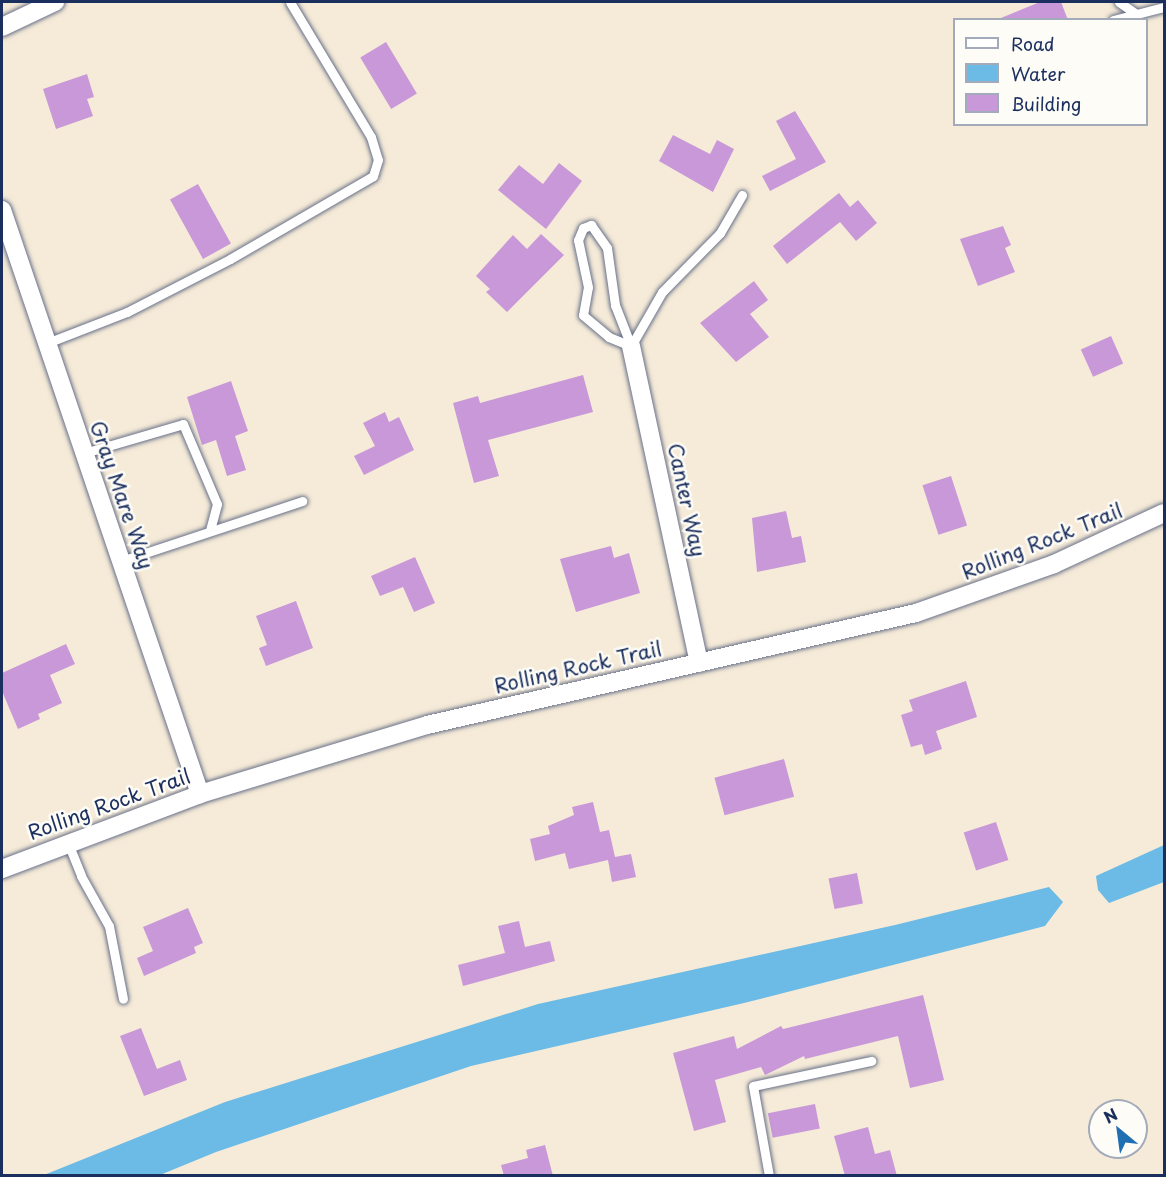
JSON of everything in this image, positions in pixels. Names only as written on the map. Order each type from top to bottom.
[{"type":"street","points":[[2,27],[54,2]]},
{"type":"street","name":"Gray Mare Way","points":[[2,210],[200,794]]},
{"type":"street","name":"Canter Way","points":[[631,346],[699,663]]},
{"type":"street","name":"Rolling Rock Trail","points":[[2,869],[200,794],[427,725],[845,632],[976,594],[1054,564],[1164,513]]},
{"type":"lane","points":[[47,343],[127,312],[230,259],[373,176],[378,160],[371,137],[290,2]]},
{"type":"lane","points":[[1119,2],[1136,14]]},
{"type":"lane","points":[[1121,18],[1164,7]]},
{"type":"lane","points":[[631,346],[662,292],[720,233],[742,195]]},
{"type":"lane","points":[[583,228],[596,228],[607,248],[615,305],[631,346],[609,336],[583,315],[588,287],[578,240],[583,228]]},
{"type":"lane","points":[[84,453],[183,424],[217,504],[210,531]]},
{"type":"lane","points":[[121,561],[302,501]]},
{"type":"lane","points":[[68,843],[81,876],[109,926],[123,999]]},
{"type":"lane","points":[[769,1176],[753,1086],[871,1061]]},
{"type":"water","points":[[1164,845],[1164,882],[1109,903],[1098,890],[1096,876]]},
{"type":"water","points":[[1049,887],[1063,902],[1045,926],[744,1003],[471,1066],[216,1152],[160,1175],[44,1175],[225,1102],[538,1004],[895,925]]},
{"type":"building","points":[[1040,2],[1061,2],[1067,18],[1001,18]]},
{"type":"building","points":[[386,42],[417,93],[391,109],[360,57]]},
{"type":"building","points":[[87,74],[94,97],[87,99],[93,116],[56,129],[43,89]]},
{"type":"building","points":[[795,111],[826,162],[770,191],[762,176],[796,159],[776,121]]},
{"type":"building","points":[[673,135],[710,154],[717,140],[734,149],[713,192],[659,161]]},
{"type":"building","points":[[559,163],[582,181],[546,229],[498,190],[519,165],[543,184]]},
{"type":"building","points":[[198,184],[231,243],[203,259],[170,200]]},
{"type":"building","points":[[839,193],[850,207],[858,200],[877,223],[856,241],[840,222],[787,264],[773,246]]},
{"type":"building","points":[[1003,226],[1011,245],[1005,248],[1015,272],[978,286],[960,239]]},
{"type":"building","points":[[541,234],[564,255],[507,312],[486,292],[490,289],[476,276],[513,235],[527,249]]},
{"type":"building","points":[[754,281],[768,300],[750,314],[769,337],[736,362],[700,323]]},
{"type":"building","points":[[1111,336],[1123,363],[1093,377],[1081,349]]},
{"type":"building","points":[[583,375],[593,412],[488,440],[499,476],[474,483],[453,403],[478,396],[480,403]]},
{"type":"building","points":[[231,381],[248,431],[235,436],[246,470],[227,476],[216,440],[202,445],[187,397]]},
{"type":"building","points":[[385,412],[389,422],[399,417],[414,450],[364,475],[354,456],[375,446],[363,423]]},
{"type":"building","points":[[951,476],[967,525],[939,535],[922,485]]},
{"type":"building","points":[[786,511],[792,538],[801,536],[806,562],[757,572],[752,518]]},
{"type":"building","points":[[611,546],[614,558],[629,553],[640,593],[576,612],[560,559]]},
{"type":"building","points":[[415,557],[435,603],[414,612],[403,587],[380,596],[371,576]]},
{"type":"building","points":[[296,601],[313,648],[266,666],[259,648],[267,645],[256,616]]},
{"type":"building","points":[[66,644],[75,664],[50,675],[62,703],[38,714],[40,719],[18,729],[2,691],[2,673]]},
{"type":"building","points":[[966,681],[977,717],[936,731],[942,749],[925,755],[922,744],[911,747],[901,715],[913,711],[909,700]]},
{"type":"building","points":[[784,759],[794,797],[725,815],[714,778]]},
{"type":"building","points":[[593,802],[600,832],[609,830],[615,857],[631,854],[636,877],[612,882],[608,860],[569,869],[565,853],[535,861],[530,839],[550,834],[548,826],[574,815],[572,807]]},
{"type":"building","points":[[996,822],[1008,860],[976,871],[964,833]]},
{"type":"building","points":[[857,873],[863,903],[834,909],[829,879]]},
{"type":"building","points":[[188,908],[203,943],[194,947],[196,953],[144,976],[137,958],[153,951],[143,927]]},
{"type":"building","points":[[519,921],[525,947],[550,941],[555,961],[463,986],[458,965],[505,953],[498,926]]},
{"type":"building","points":[[923,995],[944,1080],[910,1088],[898,1036],[805,1059],[804,1056],[765,1075],[761,1067],[715,1080],[726,1122],[694,1131],[673,1053],[734,1036],[737,1049],[781,1026],[783,1029]]},
{"type":"building","points":[[141,1028],[157,1069],[180,1060],[187,1080],[144,1096],[120,1036]]},
{"type":"building","points":[[815,1104],[820,1129],[773,1138],[768,1113]]},
{"type":"building","points":[[868,1127],[875,1154],[890,1150],[897,1176],[845,1176],[834,1136]]},
{"type":"building","points":[[545,1145],[553,1176],[504,1176],[501,1165],[528,1158],[526,1150]]}]
